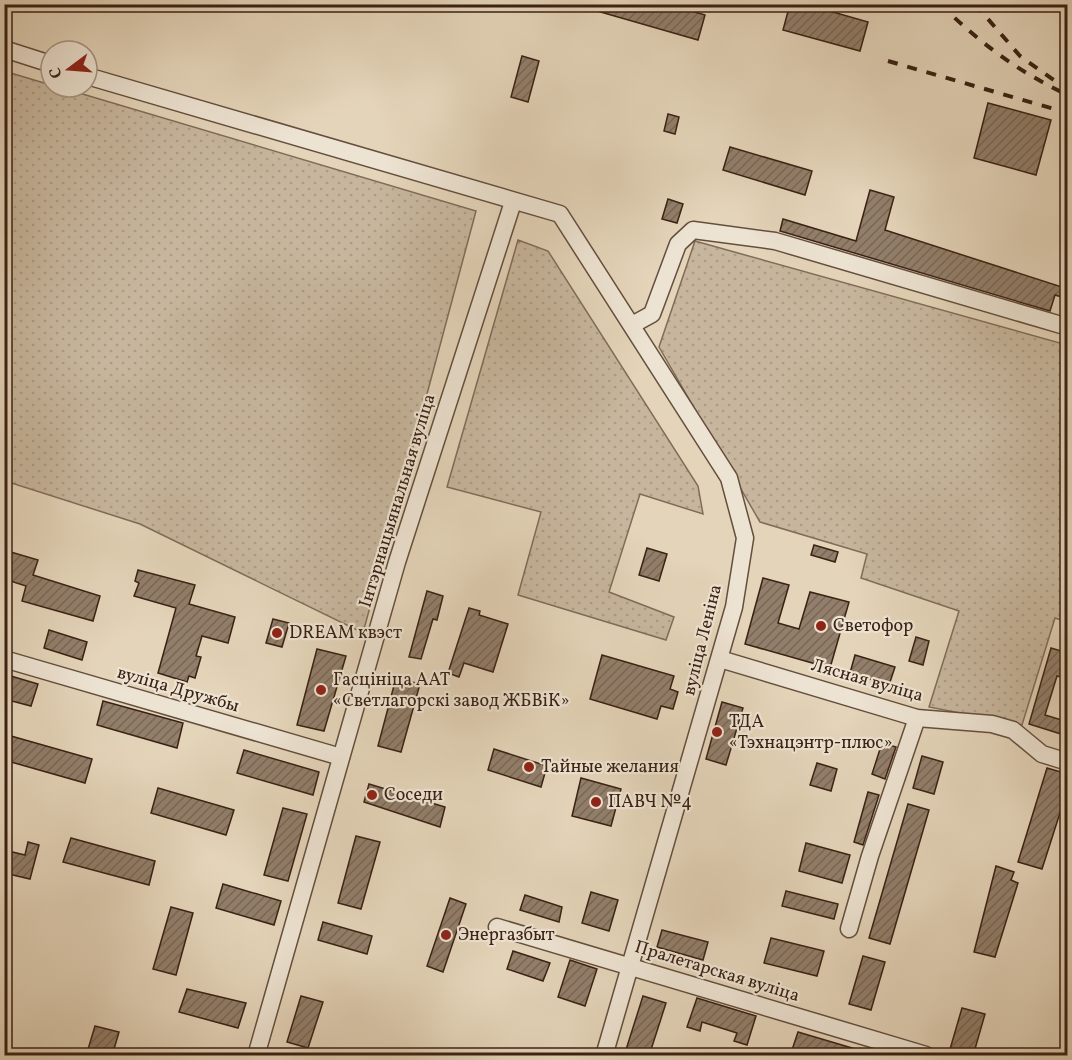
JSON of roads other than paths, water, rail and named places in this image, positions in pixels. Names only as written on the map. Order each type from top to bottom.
[{"type":"street","points":[[4,49],[39,60]]},
{"type":"street","name":"вуліца Леніна","points":[[99,80],[560,214],[729,478],[745,538],[735,607],[604,1056]]},
{"type":"street","name":"Інтэрнацыянальная вуліца","points":[[256,1056],[397,562],[513,202]]},
{"type":"street","points":[[633,325],[652,314],[678,244],[693,230],[775,241],[1068,327]]},
{"type":"street","name":"вуліца Дружбы","points":[[4,659],[341,757]]},
{"type":"street","name":"Лясная вуліца","points":[[720,659],[917,718],[992,724],[1013,730],[1042,754],[1068,762]]},
{"type":"street","points":[[849,929],[870,856],[917,718]]},
{"type":"street","name":"Пралетарская вуліца","points":[[497,927],[926,1055]]},
{"type":"railway","points":[[940,4],[1000,55],[1032,76],[1068,95]]},
{"type":"railway","points":[[975,4],[1020,56],[1055,81]]},
{"type":"railway","points":[[888,61],[1068,113]]},
{"type":"place","name":"Светофор","points":[[821,626]]},
{"type":"place","name":"DREAM квэст","points":[[277,633]]},
{"type":"place","name":"Гасцініца ААТ «Светлагорскі завод ЖБВіК»","points":[[321,690]]},
{"type":"place","name":"ТДА «Тэхнацэнтр-плюс»","points":[[717,732]]},
{"type":"place","name":"Тайные желания","points":[[529,767]]},
{"type":"place","name":"Соседи","points":[[372,795]]},
{"type":"place","name":"ПАВЧ №4","points":[[596,802]]},
{"type":"place","name":"Энергазбыт","points":[[446,935]]}]
